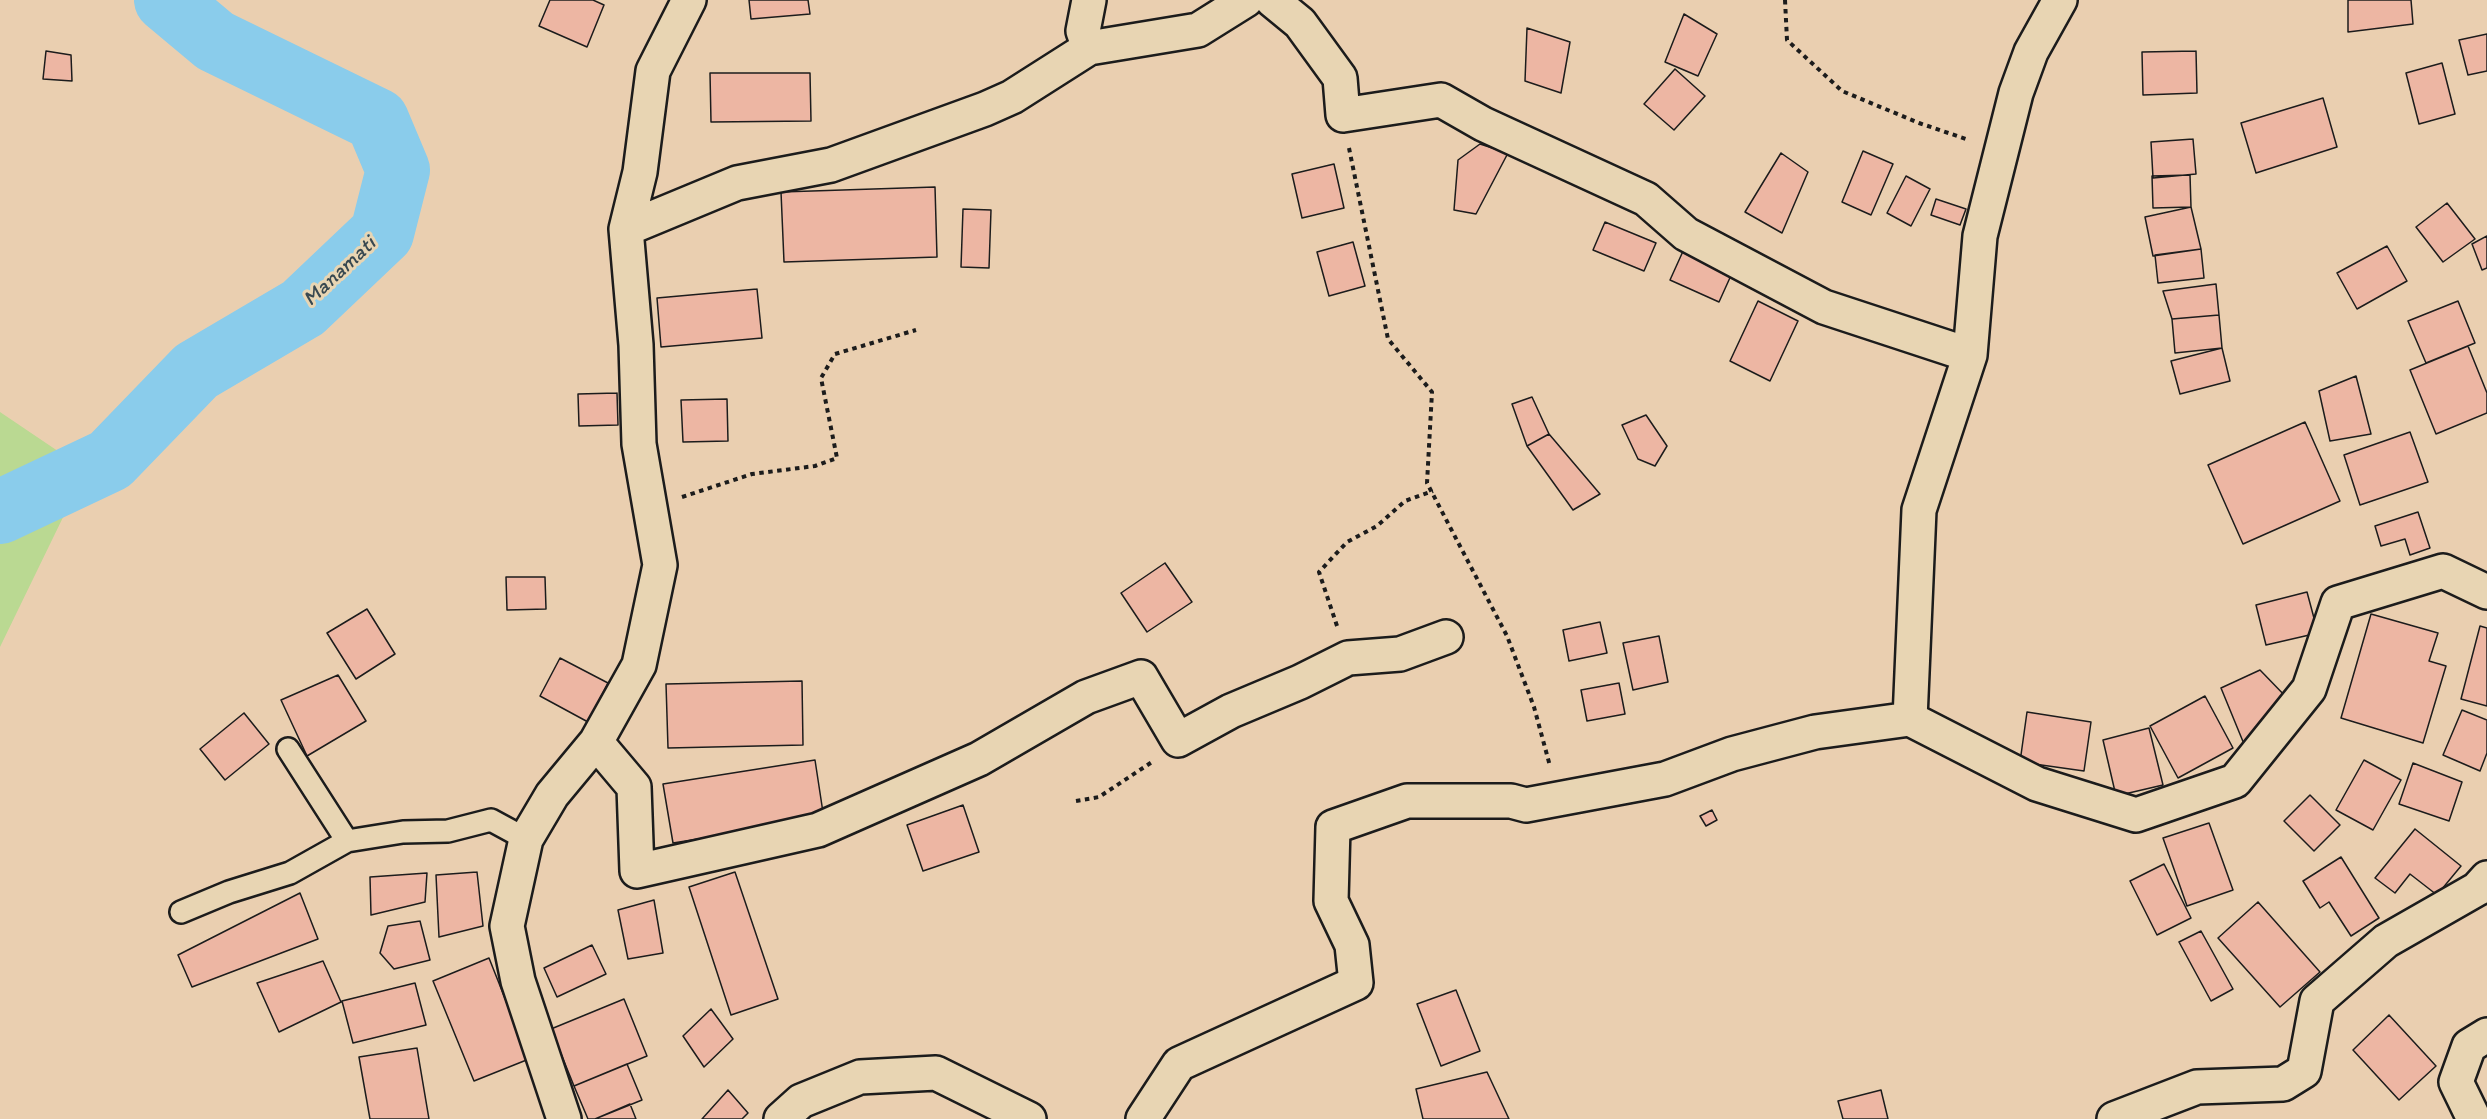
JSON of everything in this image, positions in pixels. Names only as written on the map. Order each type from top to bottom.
[{"type":"street","points":[[564,1119],[518,981],[507,926],[526,838],[552,795],[596,742],[639,665],[660,565],[639,444],[636,345],[626,229],[640,172],[652,71],[689,0]]},
{"type":"street","points":[[1089,0],[1083,31],[1089,48]]},
{"type":"street","points":[[626,229],[737,183],[831,165],[985,109],[1012,97],[1089,48],[1198,30],[1246,0]]},
{"type":"street","points":[[1272,0],[1300,23],[1340,78],[1342,115],[1441,100],[1483,124],[1646,199],[1686,234],[1824,307],[1970,354]]},
{"type":"street","points":[[1910,719],[1919,510],[1970,354],[1980,236],[2016,93],[2031,52],[2060,0]]},
{"type":"street","points":[[1143,1119],[1179,1064],[1356,983],[1352,945],[1331,901],[1333,827],[1407,801],[1511,801],[1526,805],[1665,779],[1732,754],[1815,732],[1910,719],[2037,783],[2136,815],[2235,781],[2309,689],[2338,603],[2443,571],[2487,592]]},
{"type":"street","points":[[596,742],[634,788],[638,871],[818,830],[979,759],[1086,697],[1141,677],[1178,740],[1231,711],[1300,682],[1348,658],[1401,654],[1446,637]]},
{"type":"street","points":[[2114,1119],[2197,1087],[2283,1084],[2304,1071],[2316,1001],[2386,941],[2477,889],[2487,878]]},
{"type":"street","points":[[2474,1119],[2456,1082],[2469,1046],[2487,1035]]},
{"type":"street","points":[[781,1119],[801,1101],[860,1077],[936,1073],[1029,1119]]},
{"type":"lane","points":[[288,749],[347,841]]},
{"type":"lane","points":[[181,912],[229,892],[290,873],[347,841],[403,832],[448,831],[491,820],[526,838]]},
{"type":"path","points":[[1785,0],[1787,40],[1842,91],[1919,123],[2002,151]]},
{"type":"path","points":[[1342,115],[1388,339],[1432,392],[1427,483],[1507,636],[1534,707],[1553,778],[1526,805]]},
{"type":"path","points":[[650,508],[752,474],[815,466],[837,458],[820,378],[835,354],[916,330]]},
{"type":"path","points":[[1348,658],[1319,572],[1347,542],[1377,526],[1405,501],[1433,491]]},
{"type":"path","points":[[1076,801],[1099,797],[1143,770],[1178,740]]},
{"type":"green space","points":[[0,412],[86,470],[0,647]]},
{"type":"building","points":[[550,0],[593,0],[604,5],[587,47],[539,26]]},
{"type":"building","points":[[749,0],[808,0],[810,14],[751,19]]},
{"type":"building","points":[[2348,0],[2411,0],[2413,24],[2348,32]]},
{"type":"building","points":[[1684,14],[1717,34],[1698,76],[1665,62]]},
{"type":"building","points":[[1527,28],[1570,42],[1561,93],[1525,81]]},
{"type":"building","points":[[2487,34],[2487,71],[2468,75],[2459,40]]},
{"type":"building","points":[[46,51],[71,55],[72,81],[43,79]]},
{"type":"building","points":[[2196,51],[2197,93],[2143,95],[2142,52]]},
{"type":"building","points":[[2442,63],[2455,114],[2419,124],[2406,73]]},
{"type":"building","points":[[1675,69],[1705,96],[1674,130],[1644,104]]},
{"type":"building","points":[[710,73],[810,73],[811,121],[711,122]]},
{"type":"building","points":[[2323,98],[2337,147],[2256,173],[2241,123]]},
{"type":"building","points":[[2193,139],[2196,174],[2153,178],[2151,142]]},
{"type":"building","points":[[1480,144],[1508,153],[1476,214],[1454,210],[1458,160]]},
{"type":"building","points":[[1863,151],[1893,164],[1871,215],[1842,202]]},
{"type":"building","points":[[1781,153],[1808,172],[1782,233],[1745,212]]},
{"type":"building","points":[[1334,164],[1344,208],[1302,218],[1292,174]]},
{"type":"building","points":[[2190,175],[2191,207],[2153,208],[2152,176]]},
{"type":"building","points":[[1906,176],[1930,189],[1911,226],[1887,213]]},
{"type":"building","points":[[935,187],[937,257],[784,262],[781,192]]},
{"type":"building","points":[[1936,199],[1966,209],[1960,225],[1931,215]]},
{"type":"building","points":[[2447,203],[2475,239],[2443,262],[2416,227]]},
{"type":"building","points":[[2191,207],[2201,249],[2153,256],[2145,217]]},
{"type":"building","points":[[963,209],[991,210],[989,268],[961,267]]},
{"type":"building","points":[[1605,222],[1656,243],[1644,271],[1593,250]]},
{"type":"building","points":[[2487,236],[2487,268],[2482,270],[2472,244]]},
{"type":"building","points":[[1353,242],[1365,286],[1329,296],[1317,252]]},
{"type":"building","points":[[2387,246],[2407,281],[2357,309],[2337,273]]},
{"type":"building","points":[[1684,249],[1733,271],[1719,302],[1670,280]]},
{"type":"building","points":[[2201,249],[2204,278],[2158,283],[2155,255]]},
{"type":"building","points":[[2216,284],[2219,315],[2172,319],[2163,291]]},
{"type":"building","points":[[757,289],[762,338],[661,347],[657,298]]},
{"type":"building","points":[[1758,301],[1798,321],[1770,381],[1730,361]]},
{"type":"building","points":[[2458,301],[2475,343],[2426,363],[2408,321]]},
{"type":"building","points":[[2219,315],[2222,348],[2175,353],[2172,319]]},
{"type":"building","points":[[2468,346],[2487,393],[2487,413],[2436,434],[2410,370]]},
{"type":"building","points":[[2222,348],[2230,381],[2180,394],[2171,361]]},
{"type":"building","points":[[2356,376],[2371,434],[2330,441],[2319,391]]},
{"type":"building","points":[[617,393],[618,425],[579,426],[578,394]]},
{"type":"building","points":[[1532,397],[1549,434],[1527,446],[1512,404]]},
{"type":"building","points":[[727,399],[728,441],[683,442],[681,400]]},
{"type":"building","points":[[1646,415],[1667,446],[1655,466],[1638,459],[1622,425]]},
{"type":"building","points":[[2305,422],[2340,501],[2243,544],[2208,465]]},
{"type":"building","points":[[2410,432],[2428,482],[2360,505],[2344,455]]},
{"type":"building","points":[[1549,434],[1600,494],[1573,510],[1527,446]]},
{"type":"building","points":[[2418,512],[2430,548],[2410,555],[2405,539],[2381,546],[2375,526]]},
{"type":"building","points":[[1165,563],[1192,602],[1147,632],[1121,593]]},
{"type":"building","points":[[506,577],[545,577],[546,609],[507,610]]},
{"type":"building","points":[[2307,592],[2318,633],[2266,645],[2256,605]]},
{"type":"building","points":[[367,609],[395,654],[356,679],[327,633]]},
{"type":"building","points":[[2371,614],[2438,633],[2429,661],[2446,666],[2423,743],[2341,718]]},
{"type":"building","points":[[1600,622],[1607,653],[1569,661],[1563,630]]},
{"type":"building","points":[[2480,626],[2487,628],[2487,706],[2461,699]]},
{"type":"building","points":[[1659,636],[1668,682],[1633,690],[1623,643]]},
{"type":"building","points":[[560,658],[608,683],[588,722],[540,696]]},
{"type":"building","points":[[2260,670],[2291,702],[2244,744],[2221,688]]},
{"type":"building","points":[[338,675],[366,721],[307,756],[281,700]]},
{"type":"building","points":[[802,681],[803,745],[668,748],[666,684]]},
{"type":"building","points":[[1619,683],[1625,714],[1587,721],[1581,690]]},
{"type":"building","points":[[2205,696],[2233,748],[2178,778],[2150,726]]},
{"type":"building","points":[[2462,710],[2487,720],[2487,753],[2480,771],[2443,755]]},
{"type":"building","points":[[2027,712],[2091,722],[2084,771],[2020,762]]},
{"type":"building","points":[[244,713],[269,744],[225,780],[200,749]]},
{"type":"building","points":[[2149,728],[2163,785],[2116,796],[2103,740]]},
{"type":"building","points":[[815,760],[824,819],[673,843],[663,784]]},
{"type":"building","points":[[2364,760],[2401,780],[2373,830],[2336,810]]},
{"type":"building","points":[[2413,763],[2462,782],[2449,821],[2399,804]]},
{"type":"building","points":[[2310,795],[2340,825],[2314,851],[2284,821]]},
{"type":"building","points":[[963,805],[979,852],[923,871],[907,825]]},
{"type":"building","points":[[1712,810],[1717,820],[1706,826],[1700,816]]},
{"type":"building","points":[[2209,823],[2233,890],[2187,906],[2163,838]]},
{"type":"building","points":[[2415,829],[2461,866],[2437,895],[2410,874],[2395,893],[2375,878]]},
{"type":"building","points":[[2341,857],[2379,918],[2351,936],[2329,902],[2320,908],[2303,881]]},
{"type":"building","points":[[2164,864],[2191,918],[2157,935],[2130,881]]},
{"type":"building","points":[[477,872],[483,926],[439,937],[436,875]]},
{"type":"building","points":[[735,872],[778,999],[731,1015],[689,887]]},
{"type":"building","points":[[427,873],[425,902],[371,915],[370,877]]},
{"type":"building","points":[[300,893],[318,939],[192,987],[178,955]]},
{"type":"building","points":[[654,900],[663,953],[628,959],[618,910]]},
{"type":"building","points":[[2258,902],[2320,972],[2280,1007],[2218,938]]},
{"type":"building","points":[[420,921],[430,960],[394,969],[380,953],[388,926]]},
{"type":"building","points":[[2201,931],[2233,989],[2211,1001],[2179,942]]},
{"type":"building","points":[[592,945],[606,974],[557,997],[544,968]]},
{"type":"building","points":[[489,958],[529,1059],[474,1081],[433,981]]},
{"type":"building","points":[[323,961],[341,1002],[279,1032],[257,983]]},
{"type":"building","points":[[415,983],[426,1025],[353,1043],[342,1001]]},
{"type":"building","points":[[1456,990],[1480,1051],[1441,1066],[1417,1004]]},
{"type":"building","points":[[624,999],[647,1056],[574,1086],[551,1029]]},
{"type":"building","points":[[711,1009],[733,1039],[704,1067],[683,1036]]},
{"type":"building","points":[[2389,1015],[2436,1066],[2399,1100],[2353,1050]]},
{"type":"building","points":[[417,1048],[429,1119],[370,1119],[359,1057]]},
{"type":"building","points":[[627,1064],[642,1100],[595,1119],[588,1119],[574,1086]]},
{"type":"building","points":[[1487,1072],[1509,1119],[1423,1119],[1416,1089]]},
{"type":"building","points":[[728,1090],[748,1113],[742,1119],[702,1119]]},
{"type":"building","points":[[1881,1090],[1888,1119],[1843,1119],[1838,1101]]},
{"type":"building","points":[[630,1104],[636,1119],[595,1119]]},
{"type":"waterway","name":"Manamati","points":[[0,512],[110,460],[196,371],[303,308],[382,233],[398,170],[377,120],[215,41],[166,0]]}]
